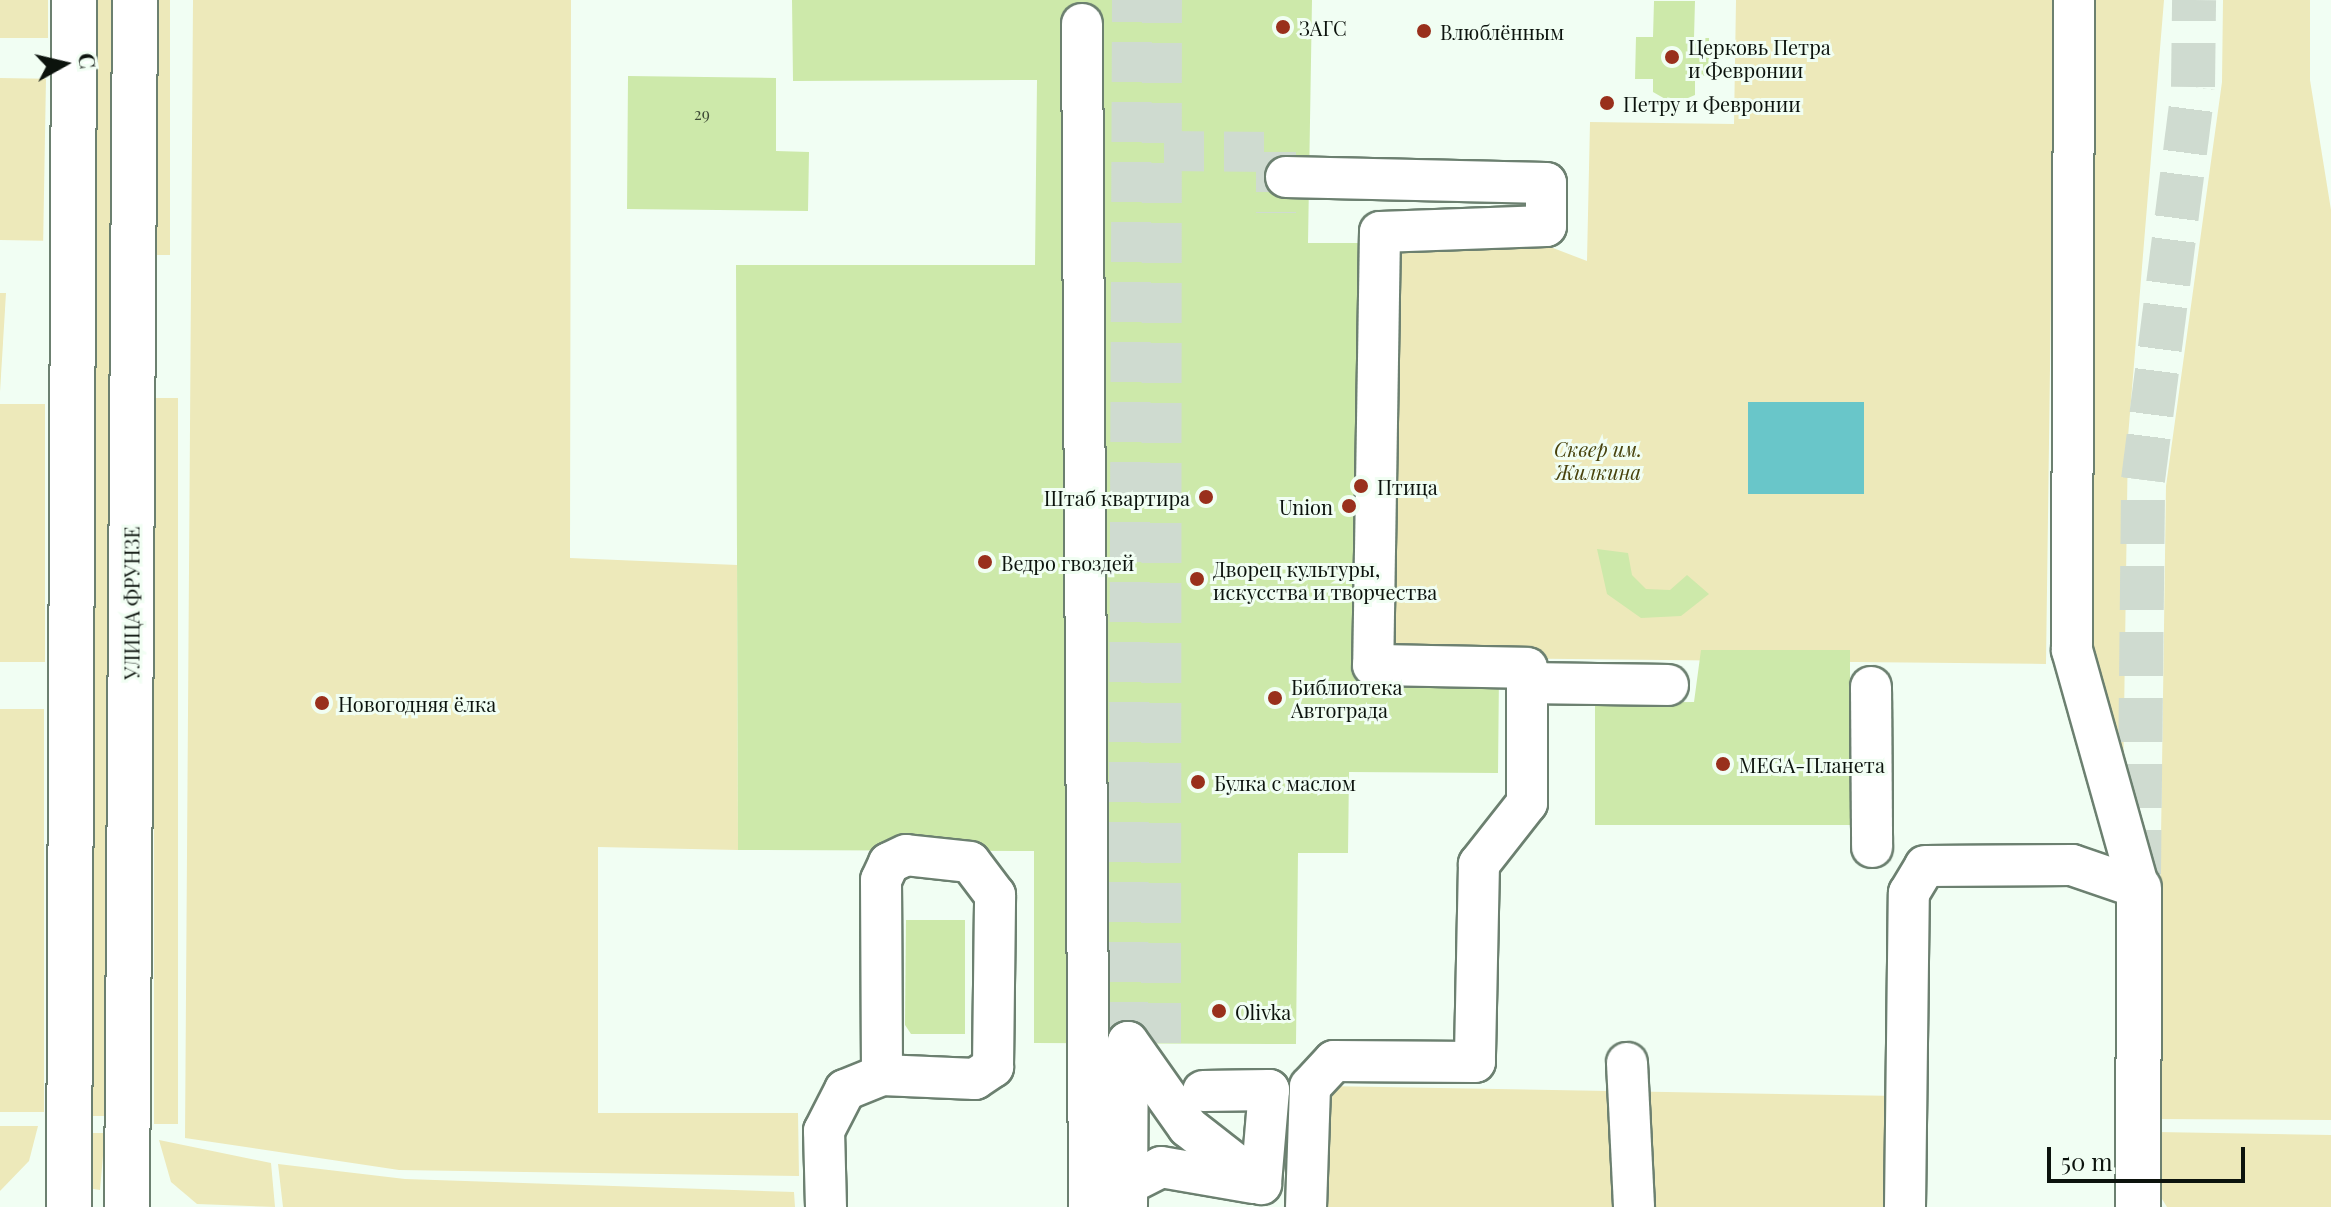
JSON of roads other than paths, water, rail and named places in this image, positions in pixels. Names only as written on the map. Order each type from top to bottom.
[{"type":"main road","points":[[69,1207],[74,0]]},
{"type":"main road","name":"УЛИЦА ФРУНЗЕ","points":[[127,1207],[135,0]]},
{"type":"main road","points":[[2138,1207],[2139,888]]},
{"type":"street","points":[[2074,0],[2072,650],[2139,888]]},
{"type":"street","points":[[1082,24],[1089,1198]]},
{"type":"street","points":[[1286,177],[1546,183],[1546,226],[1380,232],[1373,665],[1527,668],[1527,803],[1479,864],[1475,1062],[1334,1061],[1310,1087],[1306,1207]]},
{"type":"street","points":[[1527,683],[1668,685]]},
{"type":"street","points":[[1871,687],[1872,847]]},
{"type":"street","points":[[826,1207],[824,1131],[832,1110],[845,1090],[882,1075],[975,1079],[993,1067],[995,895],[970,862],[906,855],[889,863],[881,880],[882,1075]]},
{"type":"street","points":[[1905,1207],[1909,893],[1925,866],[2072,865],[2139,888]]},
{"type":"street","points":[[1128,1042],[1161,1062],[1188,1127],[1275,1196],[1139,1186],[1128,1042]]},
{"type":"street","points":[[1627,1063],[1634,1207]]},
{"type":"street","points":[[1203,1091],[1269,1090],[1275,1196]]},
{"type":"water","points":[[1748,402],[1864,402],[1864,494],[1748,494]]},
{"type":"tunnel","points":[[1128,1042],[1132,0]]},
{"type":"tunnel","points":[[1161,1043],[1162,0]]},
{"type":"tunnel","points":[[2139,874],[2143,480],[2193,87],[2194,0]]},
{"type":"tunnel","points":[[1164,151],[1276,152],[1276,213]]},
{"type":"place","name":"ЗАГС","points":[[1283,27]]},
{"type":"place","name":"Влюблённым","points":[[1424,31]]},
{"type":"place","name":"Церковь Петра и Февронии","points":[[1672,57]]},
{"type":"place","name":"Петру и Февронии","points":[[1607,103]]},
{"type":"place","name":"Птица","points":[[1361,486]]},
{"type":"place","name":"Штаб квартира","points":[[1206,497]]},
{"type":"place","name":"Union","points":[[1349,506]]},
{"type":"place","name":"Ведро гвоздей","points":[[985,562]]},
{"type":"place","name":"Дворец культуры, искусства и творчества","points":[[1197,579]]},
{"type":"place","name":"Библиотека Автограда","points":[[1275,698]]},
{"type":"place","name":"Новогодняя ёлка","points":[[322,703]]},
{"type":"place","name":"MEGA-Планета","points":[[1723,764]]},
{"type":"place","name":"Булка с маслом","points":[[1198,782]]},
{"type":"place","name":"Olivka","points":[[1219,1011]]},
{"type":"park label","name":"Сквер им. Жилкина","points":[[1598,460]]}]
